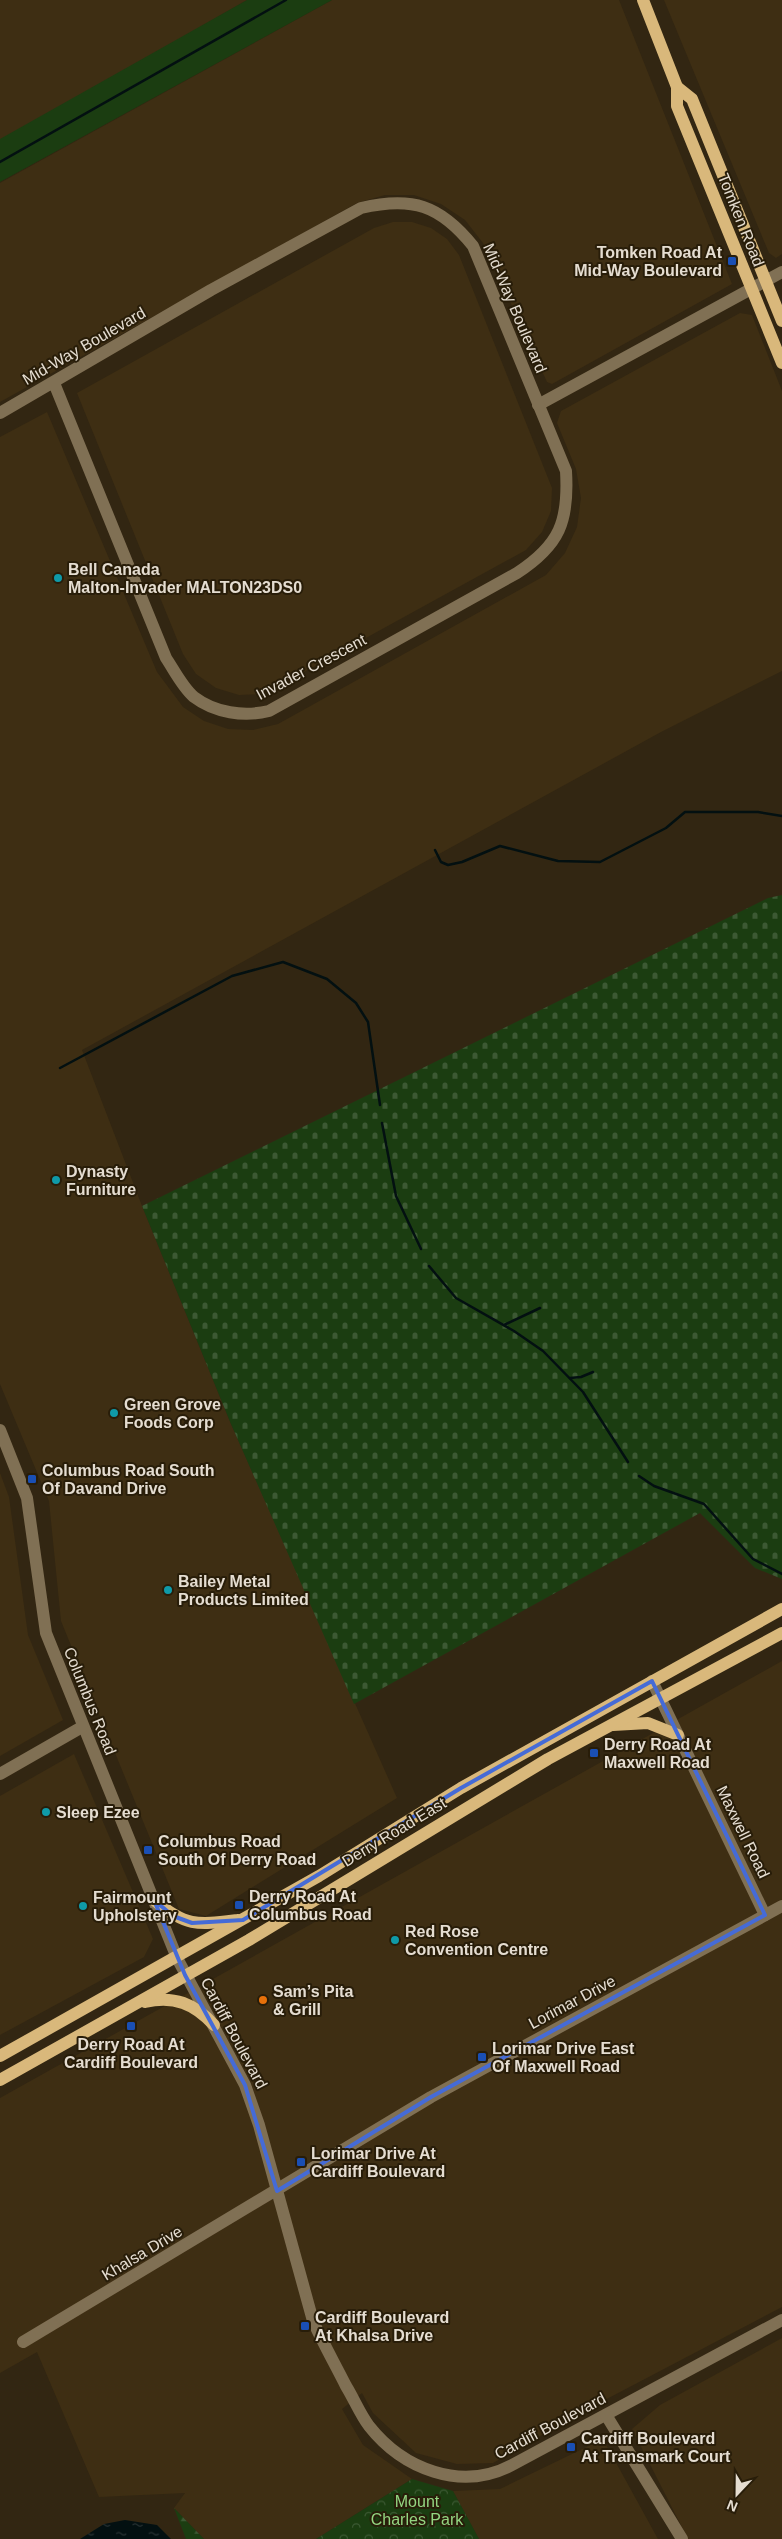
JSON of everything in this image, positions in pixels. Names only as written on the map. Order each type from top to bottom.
[{"type":"main road","name":"Tomken Road","points":[[643,0],[677,87],[678,106],[782,363]]},
{"type":"main road","name":"Tomken Road","points":[[677,87],[692,99],[782,320]]},
{"type":"main road","name":"Derry Road East","points":[[0,2056],[243,1920],[462,1788],[782,1610]]},
{"type":"main road","name":"Derry Road East","points":[[0,2080],[249,1940],[500,1786],[608,1725],[782,1633]]},
{"type":"main road","points":[[608,1725],[648,1723],[678,1735]]},
{"type":"main road","points":[[154,1900],[173,1916],[192,1923],[243,1920]]},
{"type":"main road","points":[[133,2006],[159,1999],[182,2001],[201,2011],[214,2025]]},
{"type":"street","name":"Mid-Way Boulevard","points":[[0,413],[212,290],[361,208],[389,202],[432,208],[458,227],[473,246],[538,405]]},
{"type":"street","points":[[538,405],[782,272]]},
{"type":"street","name":"Invader Crescent","points":[[54,383],[166,658],[193,696],[212,707],[251,715],[269,711],[518,573],[538,559],[551,546],[560,531],[566,510],[566,471],[538,405]]},
{"type":"street","name":"Columbus Road","points":[[0,1430],[27,1498],[46,1633],[82,1727],[185,1975]]},
{"type":"street","name":"Maxwell Road","points":[[652,1681],[765,1916]]},
{"type":"street","points":[[0,1774],[82,1727]]},
{"type":"street","name":"Lorimar Drive","points":[[277,2191],[431,2096],[782,1906]]},
{"type":"street","name":"Cardiff Boulevard","points":[[185,1975],[214,2025],[250,2098],[320,2337],[364,2419],[382,2440],[400,2454],[428,2470],[450,2476],[475,2478],[500,2472],[782,2320]]},
{"type":"street","name":"Khalsa Drive","points":[[23,2342],[277,2191]]},
{"type":"street","points":[[606,2415],[682,2539]]},
{"type":"highlighted area","points":[[652,1681],[765,1915],[431,2097],[277,2191],[245,2085],[185,1975],[154,1900],[173,1916],[192,1923],[243,1920],[461,1788]]},
{"type":"shaded area","points":[[0,0],[247,0],[0,143]]},
{"type":"shaded area","points":[[332,0],[619,0],[732,284],[552,384],[547,382],[483,243],[465,220],[441,204],[414,195],[385,195],[357,203],[0,402],[0,183]]},
{"type":"shaded area","points":[[664,0],[782,0],[782,254],[776,258],[769,253]]},
{"type":"shaded area","points":[[393,222],[412,222],[431,228],[447,239],[459,255],[552,488],[551,511],[542,532],[526,550],[264,694],[239,695],[216,688],[196,674],[183,654],[77,393],[374,228]]},
{"type":"shaded area","points":[[740,313],[752,315],[782,391],[782,671],[661,732],[82,1050],[142,1206],[231,1424],[397,1798],[206,1916],[179,1909],[61,1621],[49,1501],[0,1384],[0,437],[47,412],[157,672],[183,707],[204,721],[228,729],[253,730],[278,724],[546,575],[565,553],[577,527],[581,498],[576,469],[557,423],[561,411]]},
{"type":"shaded area","points":[[0,1473],[9,1497],[28,1635],[63,1720],[0,1756]]},
{"type":"shaded area","points":[[782,1661],[782,2307],[580,2413],[493,2463],[457,2464],[416,2453],[373,2413],[362,2393],[342,2409],[363,2445],[412,2479],[316,2539],[204,2539],[174,2508],[185,2493],[99,2497],[37,2352],[0,2373],[0,2098]]},
{"type":"shaded area","points":[[74,1754],[153,1939],[144,1957],[0,2035],[0,1796]]},
{"type":"shaded area","points":[[782,2338],[782,2539],[688,2539],[632,2429],[660,2405]]},
{"type":"shaded area","points":[[603,2439],[658,2539],[479,2539],[453,2491],[500,2489]]},
{"type":"green space","points":[[247,0],[332,0],[0,182],[0,139]]},
{"type":"green space","points":[[782,895],[782,1579],[755,1568],[700,1513],[354,1704],[231,1424],[142,1206],[768,898]]},
{"type":"green space","name":"Mount Charles Park","points":[[412,2479],[453,2491],[479,2539],[316,2539]]},
{"type":"green space","points":[[174,2508],[204,2539],[186,2539]]},
{"type":"water","points":[[125,2520],[157,2525],[171,2539],[80,2539],[104,2524]]},
{"type":"waterway","points":[[0,162],[286,0]]},
{"type":"waterway","points":[[435,850],[441,862],[448,865],[462,862],[500,846],[558,861],[600,862],[666,828],[685,812],[758,812],[782,816]]},
{"type":"waterway","points":[[60,1068],[232,976],[283,962],[327,979],[356,1003],[368,1022],[380,1105]]},
{"type":"waterway","points":[[382,1123],[396,1196],[421,1249]]},
{"type":"waterway","points":[[429,1266],[456,1298],[514,1331],[543,1351],[583,1392],[628,1462]]},
{"type":"waterway","points":[[504,1325],[540,1308]]},
{"type":"waterway","points":[[570,1378],[581,1377],[593,1372]]},
{"type":"waterway","points":[[639,1476],[654,1486],[704,1504],[753,1559],[782,1574]]},
{"type":"place","name":"Tomken Road At Mid-Way Boulevard","points":[[732,261]]},
{"type":"place","name":"Bell Canada Malton-Invader MALTON23DS0","points":[[58,578]]},
{"type":"place","name":"Dynasty Furniture","points":[[56,1180]]},
{"type":"place","name":"Green Grove Foods Corp","points":[[114,1413]]},
{"type":"place","name":"Columbus Road South Of Davand Drive","points":[[32,1479]]},
{"type":"place","name":"Bailey Metal Products Limited","points":[[168,1590]]},
{"type":"place","name":"Derry Road At Maxwell Road","points":[[594,1753]]},
{"type":"place","name":"Sleep Ezee","points":[[46,1812]]},
{"type":"place","name":"Columbus Road South Of Derry Road","points":[[148,1850]]},
{"type":"place","name":"Derry Road At Columbus Road","points":[[239,1905]]},
{"type":"place","name":"Fairmount Upholstery","points":[[83,1906]]},
{"type":"place","name":"Red Rose Convention Centre","points":[[395,1940]]},
{"type":"place","name":"Sam’s Pita & Grill","points":[[263,2000]]},
{"type":"place","name":"Derry Road At Cardiff Boulevard","points":[[131,2026]]},
{"type":"place","name":"Lorimar Drive East Of Maxwell Road","points":[[482,2057]]},
{"type":"place","name":"Lorimar Drive At Cardiff Boulevard","points":[[301,2162]]},
{"type":"place","name":"Cardiff Boulevard At Khalsa Drive","points":[[305,2326]]},
{"type":"place","name":"Cardiff Boulevard At Transmark Court","points":[[571,2447]]}]
